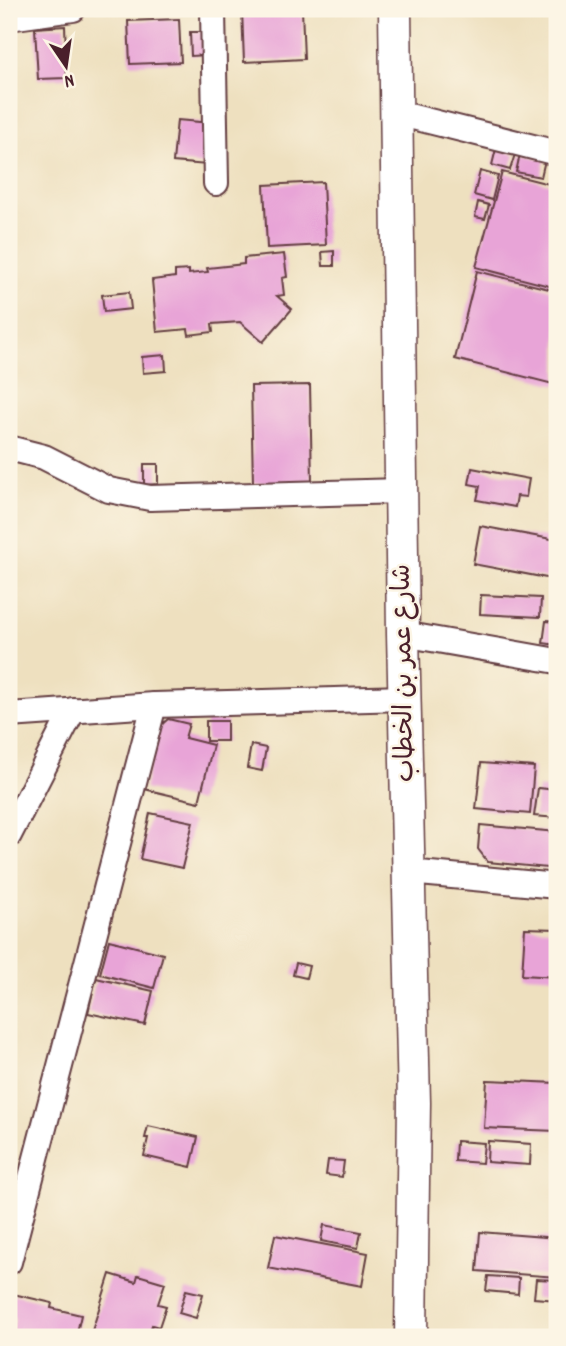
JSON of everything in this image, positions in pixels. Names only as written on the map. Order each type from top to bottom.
[{"type":"main road","name":"شارع عمر بن الخطاب","points":[[395,9],[403,634],[414,1103],[411,1337]]},
{"type":"lane","points":[[9,18],[73,9]]},
{"type":"lane","points":[[213,9],[216,183]]},
{"type":"lane","points":[[397,113],[557,153]]},
{"type":"lane","points":[[9,447],[44,457],[109,490],[150,498],[402,491]]},
{"type":"lane","points":[[403,634],[557,661]]},
{"type":"lane","points":[[9,715],[154,705],[405,698]]},
{"type":"lane","points":[[9,1262],[154,705]]},
{"type":"lane","points":[[9,835],[73,710]]},
{"type":"lane","points":[[409,872],[557,887]]},
{"type":"building","points":[[242,9],[302,9],[304,59],[244,62]]},
{"type":"building","points":[[179,19],[181,62],[130,64],[128,21]]},
{"type":"building","points":[[65,26],[67,78],[38,79],[35,28]]},
{"type":"building","points":[[190,32],[205,32],[206,55],[191,56]]},
{"type":"building","points":[[177,120],[211,123],[207,165],[173,162]]},
{"type":"building","points":[[496,149],[515,154],[510,170],[492,165]]},
{"type":"building","points":[[520,154],[545,160],[541,177],[516,172]]},
{"type":"building","points":[[480,171],[498,176],[492,200],[474,195]]},
{"type":"building","points":[[502,172],[557,186],[557,288],[476,267]]},
{"type":"building","points":[[323,182],[326,245],[267,248],[264,185]]},
{"type":"building","points":[[478,202],[489,205],[485,219],[475,217]]},
{"type":"building","points":[[334,251],[334,266],[323,266],[322,252]]},
{"type":"building","points":[[284,254],[287,277],[282,278],[284,295],[277,296],[292,309],[263,342],[240,322],[212,324],[213,332],[189,335],[188,329],[157,332],[152,280],[175,277],[175,271],[189,270],[189,274],[208,272],[207,268],[244,264],[244,258]]},
{"type":"building","points":[[477,271],[557,291],[557,385],[455,359]]},
{"type":"building","points":[[129,292],[131,309],[104,312],[102,295]]},
{"type":"building","points":[[165,355],[166,371],[143,373],[142,357]]},
{"type":"building","points":[[310,385],[312,482],[253,483],[251,386]]},
{"type":"building","points":[[144,464],[158,464],[158,484],[144,485]]},
{"type":"building","points":[[472,468],[529,479],[526,497],[517,496],[515,507],[477,500],[480,486],[469,484]]},
{"type":"building","points":[[480,526],[557,540],[557,580],[473,564]]},
{"type":"building","points":[[481,595],[541,598],[540,617],[480,614]]},
{"type":"building","points":[[546,621],[557,622],[557,645],[543,643]]},
{"type":"building","points":[[168,719],[189,724],[185,738],[213,745],[199,802],[144,789],[159,727]]},
{"type":"building","points":[[206,721],[227,721],[227,741],[206,741]]},
{"type":"building","points":[[251,745],[266,748],[262,771],[247,768]]},
{"type":"building","points":[[481,763],[534,767],[530,814],[476,809]]},
{"type":"building","points":[[538,788],[557,790],[557,818],[534,816]]},
{"type":"building","points":[[150,813],[193,822],[182,868],[140,859]]},
{"type":"building","points":[[480,825],[557,832],[557,869],[488,862],[478,849]]},
{"type":"building","points":[[525,928],[557,929],[557,977],[522,975]]},
{"type":"building","points":[[109,940],[163,954],[154,988],[100,974]]},
{"type":"building","points":[[296,963],[309,966],[306,978],[293,975]]},
{"type":"building","points":[[96,978],[153,991],[145,1025],[88,1013]]},
{"type":"building","points":[[487,1080],[557,1083],[557,1131],[484,1128]]},
{"type":"building","points":[[148,1126],[198,1137],[191,1167],[144,1156]]},
{"type":"building","points":[[456,1141],[484,1143],[482,1163],[455,1161]]},
{"type":"building","points":[[488,1141],[531,1144],[530,1165],[487,1162]]},
{"type":"building","points":[[328,1160],[344,1161],[342,1177],[326,1175]]},
{"type":"building","points":[[324,1225],[361,1232],[358,1248],[321,1241]]},
{"type":"building","points":[[480,1232],[557,1238],[557,1277],[477,1271]]},
{"type":"building","points":[[275,1235],[368,1253],[362,1286],[268,1268]]},
{"type":"building","points":[[110,1274],[136,1282],[138,1275],[165,1283],[158,1304],[166,1306],[159,1327],[152,1325],[148,1337],[104,1337],[91,1334]]},
{"type":"building","points":[[488,1276],[519,1278],[518,1294],[486,1291]]},
{"type":"building","points":[[536,1279],[557,1280],[557,1300],[534,1298]]},
{"type":"building","points":[[186,1290],[203,1294],[196,1318],[179,1313]]},
{"type":"building","points":[[9,1293],[52,1303],[51,1308],[81,1315],[76,1337],[10,1337],[15,1318],[9,1317]]}]
